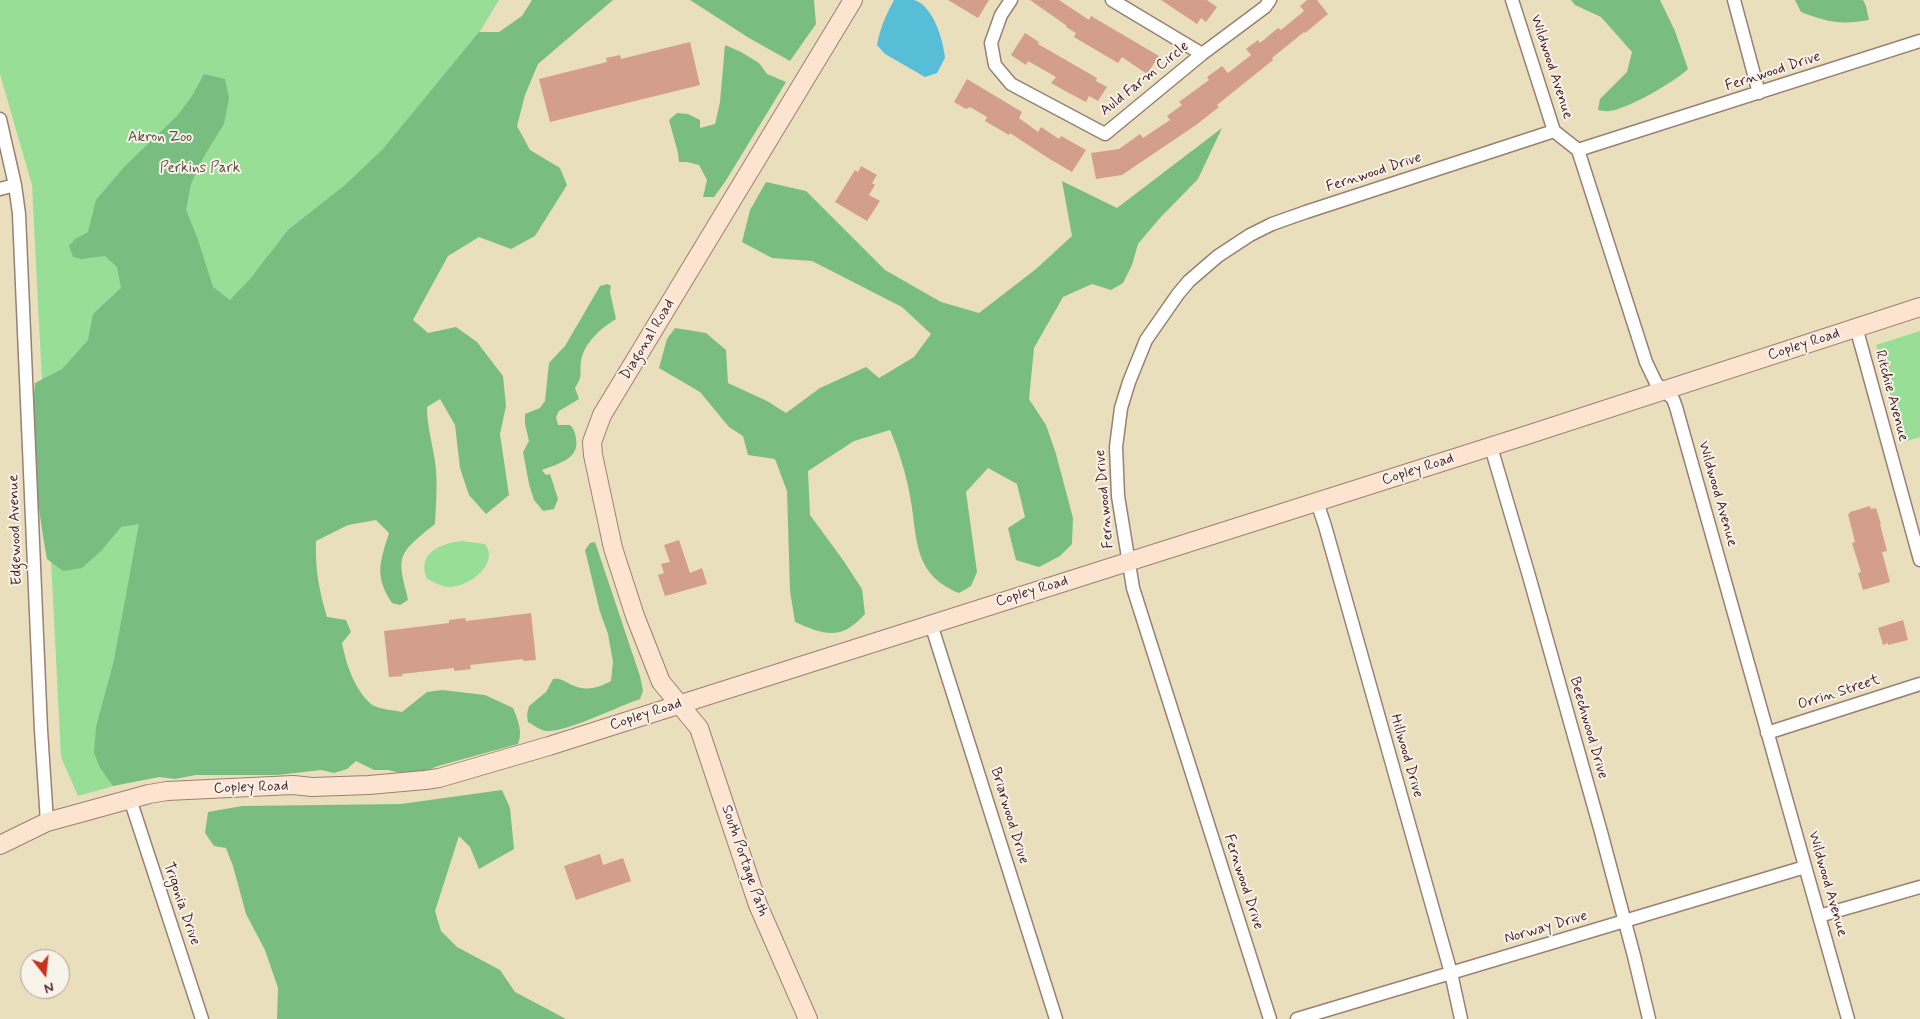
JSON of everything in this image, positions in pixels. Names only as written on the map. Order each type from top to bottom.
[{"type":"main road","name":"Diagonal Road","points":[[678,705],[661,682],[635,616],[613,548],[592,455],[592,442],[602,415],[853,0]]},
{"type":"main road","name":"Copley Road","points":[[0,845],[47,822],[130,799],[167,791],[293,785],[312,787],[369,785],[439,778],[549,746],[1128,563],[1920,307]]},
{"type":"main road","name":"South Portage Path","points":[[678,705],[699,728],[758,905],[808,1019]]},
{"type":"street","name":"Auld Farm Circle","points":[[1010,0],[1001,15],[991,43],[995,66],[1011,84],[1105,134],[1202,54],[1265,7],[1270,0]]},
{"type":"street","points":[[1112,0],[1202,54]]},
{"type":"street","name":"Wildwood Avenue","points":[[1512,0],[1554,132],[1578,150],[1646,362],[1656,383],[1673,399],[1676,407],[1848,1019]]},
{"type":"street","points":[[1734,0],[1759,92]]},
{"type":"street","name":"Fernwood Drive","points":[[1578,150],[1920,41]]},
{"type":"street","name":"Edgewood Avenue","points":[[0,119],[20,214],[41,730],[47,822]]},
{"type":"street","name":"Fernwood Drive","points":[[1270,1019],[1133,588],[1116,472],[1117,434],[1133,368],[1146,340],[1160,317],[1189,281],[1229,248],[1272,224],[1554,132]]},
{"type":"street","points":[[0,189],[15,185]]},
{"type":"street","name":"Ritchie Avenue","points":[[1856,327],[1920,560]]},
{"type":"street","name":"Beechwood Drive","points":[[1490,447],[1530,576],[1625,922],[1649,1019]]},
{"type":"street","name":"Hillwood Drive","points":[[1317,502],[1326,526],[1451,973],[1461,1019]]},
{"type":"street","name":"Briarwood Drive","points":[[931,624],[1056,1019]]},
{"type":"street","name":"Orrin Street","points":[[1767,733],[1920,684]]},
{"type":"street","name":"Trigonia Drive","points":[[130,799],[202,1019]]},
{"type":"street","name":"Norway Drive","points":[[1297,1019],[1805,868]]},
{"type":"street","points":[[1819,916],[1920,887]]},
{"type":"green space","name":"Perkins Park","points":[[0,0],[499,0],[184,522],[156,774],[78,796],[61,757],[32,185],[0,74]]},
{"type":"green space","name":"Akron Zoo","points":[[532,0],[613,0],[538,64],[525,95],[517,126],[530,150],[560,168],[567,185],[535,236],[511,249],[479,237],[448,256],[413,320],[428,333],[456,327],[477,342],[503,376],[506,406],[500,434],[509,495],[486,514],[469,495],[460,468],[455,425],[440,399],[427,407],[436,469],[435,524],[410,546],[402,559],[401,565],[408,600],[400,605],[392,603],[386,593],[380,569],[389,533],[376,520],[348,525],[316,541],[318,579],[327,617],[346,620],[351,632],[342,643],[355,683],[365,698],[374,706],[402,712],[427,692],[442,690],[485,695],[513,708],[520,730],[518,744],[438,766],[423,772],[405,774],[388,770],[374,770],[356,761],[347,769],[334,773],[321,770],[278,775],[196,775],[175,779],[159,777],[113,786],[100,768],[94,753],[96,727],[114,660],[139,524],[121,527],[101,551],[82,568],[63,571],[47,559],[35,471],[33,405],[35,383],[62,369],[88,340],[93,314],[121,288],[117,267],[105,256],[81,259],[73,257],[69,246],[75,239],[88,232],[96,200],[125,166],[177,116],[192,96],[204,74],[225,79],[229,98],[224,124],[203,158],[191,184],[186,210],[213,287],[230,300],[250,279],[288,230],[345,185],[383,149],[479,32],[499,32],[522,16]]},
{"type":"green space","points":[[690,0],[814,0],[816,24],[790,61],[749,38]]},
{"type":"green space","points":[[1571,0],[1660,0],[1675,31],[1688,69],[1662,87],[1627,106],[1608,111],[1598,110],[1600,99],[1627,72],[1632,52],[1601,17],[1575,5]]},
{"type":"green space","points":[[1795,0],[1863,0],[1869,20],[1834,22],[1819,18],[1801,12]]},
{"type":"green space","points":[[725,45],[759,63],[767,74],[786,82],[725,182],[714,197],[703,197],[707,180],[699,165],[679,162],[669,120],[677,113],[688,114],[700,120],[700,128],[715,124],[720,102]]},
{"type":"green space","points":[[1222,128],[1198,179],[1159,219],[1138,244],[1132,265],[1123,283],[1111,290],[1092,284],[1063,297],[1034,348],[1029,399],[1046,425],[1056,454],[1073,518],[1072,544],[1060,556],[1039,567],[1016,560],[1008,528],[1025,517],[1017,484],[988,468],[966,492],[977,572],[971,586],[959,593],[944,585],[933,576],[925,565],[920,553],[907,480],[890,430],[854,441],[808,471],[810,515],[862,589],[865,614],[848,628],[832,633],[815,630],[795,622],[790,591],[787,491],[775,459],[748,455],[743,436],[729,427],[700,392],[659,368],[667,339],[675,328],[706,333],[726,350],[728,383],[767,401],[786,413],[820,388],[866,367],[879,378],[914,357],[931,334],[902,307],[812,261],[772,258],[742,242],[750,210],[766,182],[806,191],[885,270],[941,302],[979,313],[1036,269],[1072,236],[1062,181],[1117,208]]},
{"type":"green space","points":[[608,284],[611,286],[610,292],[616,319],[599,331],[589,342],[583,354],[580,377],[575,388],[579,399],[559,411],[556,417],[558,425],[570,425],[575,434],[576,446],[571,456],[566,460],[542,470],[546,475],[550,474],[558,499],[554,509],[543,511],[534,500],[523,452],[529,441],[525,414],[540,408],[545,401],[549,363],[565,346],[600,286]]},
{"type":"green space","points":[[1920,331],[1920,437],[1904,442],[1876,345]]},
{"type":"green space","points":[[462,541],[485,544],[489,552],[489,559],[480,573],[465,583],[449,587],[427,579],[424,570],[425,562],[432,551],[446,544]]},
{"type":"green space","points":[[595,542],[640,676],[643,691],[640,699],[566,728],[546,731],[528,722],[527,715],[529,706],[546,692],[553,679],[561,679],[579,688],[595,688],[611,681],[613,662],[608,634],[600,612],[585,550],[590,543]]},
{"type":"green space","points":[[502,790],[510,808],[514,849],[479,869],[470,847],[459,836],[435,911],[441,931],[457,947],[500,970],[515,992],[566,1019],[277,1019],[278,988],[265,950],[246,914],[226,848],[214,846],[205,833],[208,812],[242,806],[401,804]]},
{"type":"water","points":[[894,0],[914,0],[927,9],[932,17],[940,34],[945,58],[937,73],[925,77],[885,54],[877,45],[884,22]]},
{"type":"building","points":[[948,0],[989,0],[978,18]]},
{"type":"building","points":[[1030,0],[1059,0],[1089,20],[1091,16],[1159,56],[1147,74],[1122,57],[1118,63],[1074,37],[1076,33]]},
{"type":"building","points":[[1161,0],[1207,0],[1217,7],[1206,22],[1201,18],[1197,24]]},
{"type":"building","points":[[1307,0],[1317,0],[1328,14],[1272,58],[1273,60],[1217,105],[1219,107],[1196,125],[1122,175],[1096,179],[1091,153],[1119,149],[1140,134],[1143,138],[1170,120],[1167,116],[1182,105],[1179,102],[1209,80],[1207,77],[1222,66],[1228,73],[1251,55],[1246,49],[1258,40],[1260,43],[1278,28],[1281,30],[1304,11],[1300,6]]},
{"type":"building","points":[[1025,33],[1039,42],[1038,44],[1097,78],[1096,81],[1107,87],[1098,101],[1089,96],[1086,102],[1067,92],[1051,83],[1056,77],[1028,61],[1026,65],[1011,55]]},
{"type":"building","points":[[690,42],[700,85],[550,122],[539,79],[607,62],[606,58],[620,55],[621,59]]},
{"type":"building","points":[[967,79],[1022,112],[1019,118],[1038,132],[1041,127],[1059,139],[1061,136],[1086,150],[1072,172],[1010,133],[1009,135],[985,121],[987,117],[970,107],[966,109],[954,102]]},
{"type":"building","points":[[861,166],[877,175],[872,183],[875,185],[869,195],[880,201],[867,221],[835,202],[855,170],[858,172]]},
{"type":"building","points":[[1870,506],[1871,509],[1876,508],[1881,524],[1887,551],[1882,552],[1890,582],[1863,590],[1858,573],[1861,572],[1852,543],[1855,542],[1848,514]]},
{"type":"building","points":[[679,540],[690,573],[702,568],[707,584],[665,596],[658,575],[664,573],[661,564],[670,562],[664,545]]},
{"type":"building","points":[[531,613],[536,660],[523,661],[523,659],[470,665],[471,669],[454,671],[454,668],[389,677],[384,631],[449,623],[449,620],[465,618],[466,621]]},
{"type":"building","points":[[1903,620],[1908,640],[1883,645],[1878,628]]},
{"type":"building","points":[[600,854],[603,865],[623,858],[631,881],[576,900],[564,866]]}]
